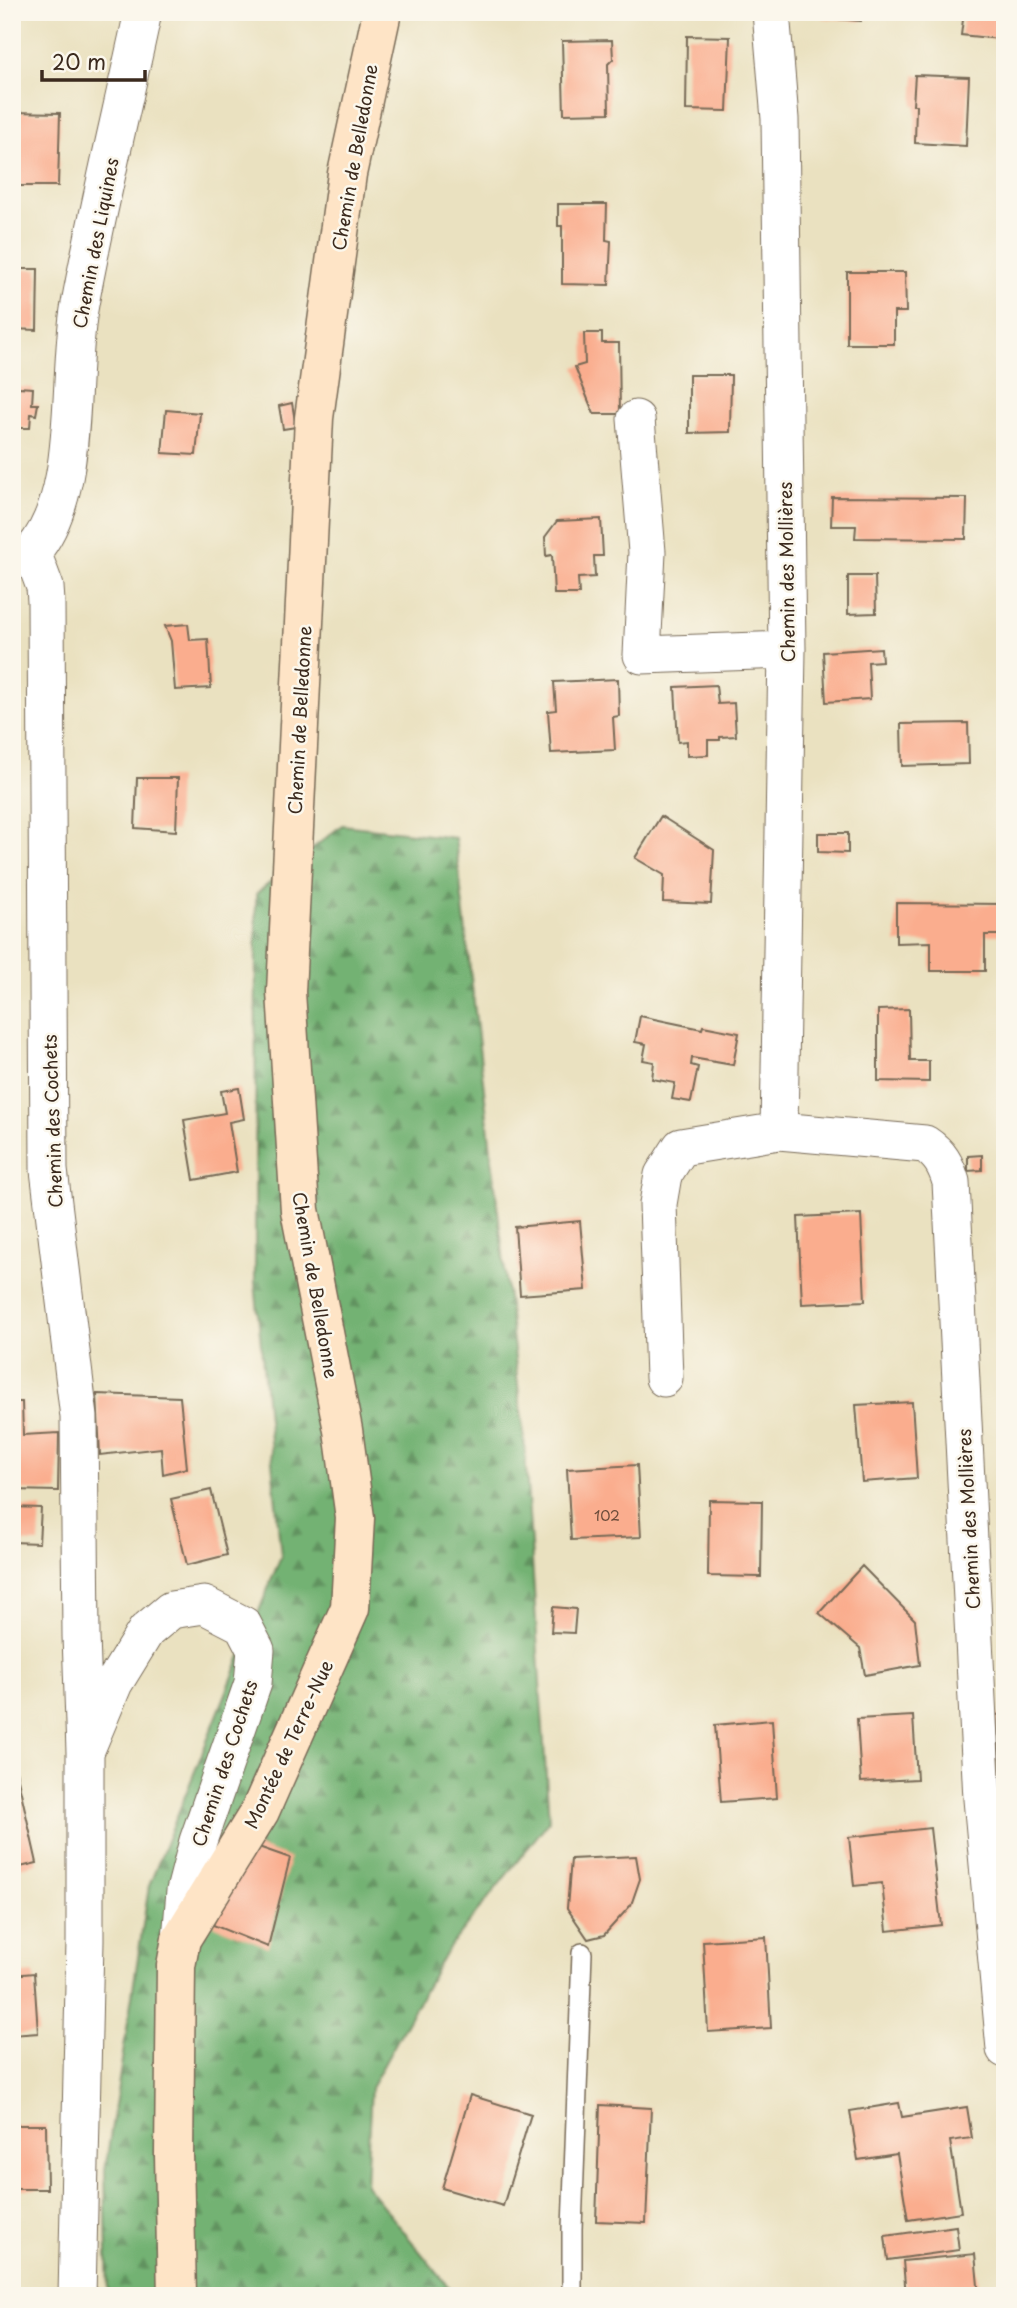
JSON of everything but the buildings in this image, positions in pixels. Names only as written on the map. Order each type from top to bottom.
[{"type":"main road","name":"Chemin de Belledonne","points":[[343,1430],[300,1210],[286,992],[314,418],[347,174],[382,12]]},
{"type":"main road","name":"Montée de Terre-Nue","points":[[177,2296],[174,2155],[176,1966],[181,1939],[260,1811],[350,1608],[355,1518],[343,1430]]},
{"type":"street","name":"Chemin des Liquines","points":[[22,553],[42,540],[66,463],[79,308],[142,12]]},
{"type":"street","name":"Chemin des Mollières","points":[[771,12],[780,119],[787,650],[779,1131]]},
{"type":"street","points":[[636,419],[647,552],[642,655],[787,650]]},
{"type":"street","name":"Chemin des Cochets","points":[[22,553],[45,587],[46,602],[49,1170],[79,1418],[85,1752],[85,1941],[77,2296]]},
{"type":"street","name":"Chemin des Mollières","points":[[664,1378],[658,1204],[663,1175],[681,1147],[779,1131],[925,1144],[943,1160],[951,1182],[982,1799],[1005,2049]]},
{"type":"street","name":"Chemin des Cochets","points":[[85,1752],[114,1683],[146,1631],[171,1609],[204,1605],[243,1625],[256,1650],[253,1683],[198,1841],[185,1891],[181,1939]]},
{"type":"lane","points":[[572,2296],[582,1953]]},
{"type":"green space","points":[[342,825],[455,838],[524,1437],[549,1821],[445,1953],[371,2088],[366,2185],[456,2296],[108,2296],[105,2170],[149,1886],[281,1556],[255,1282],[256,894]]}]
